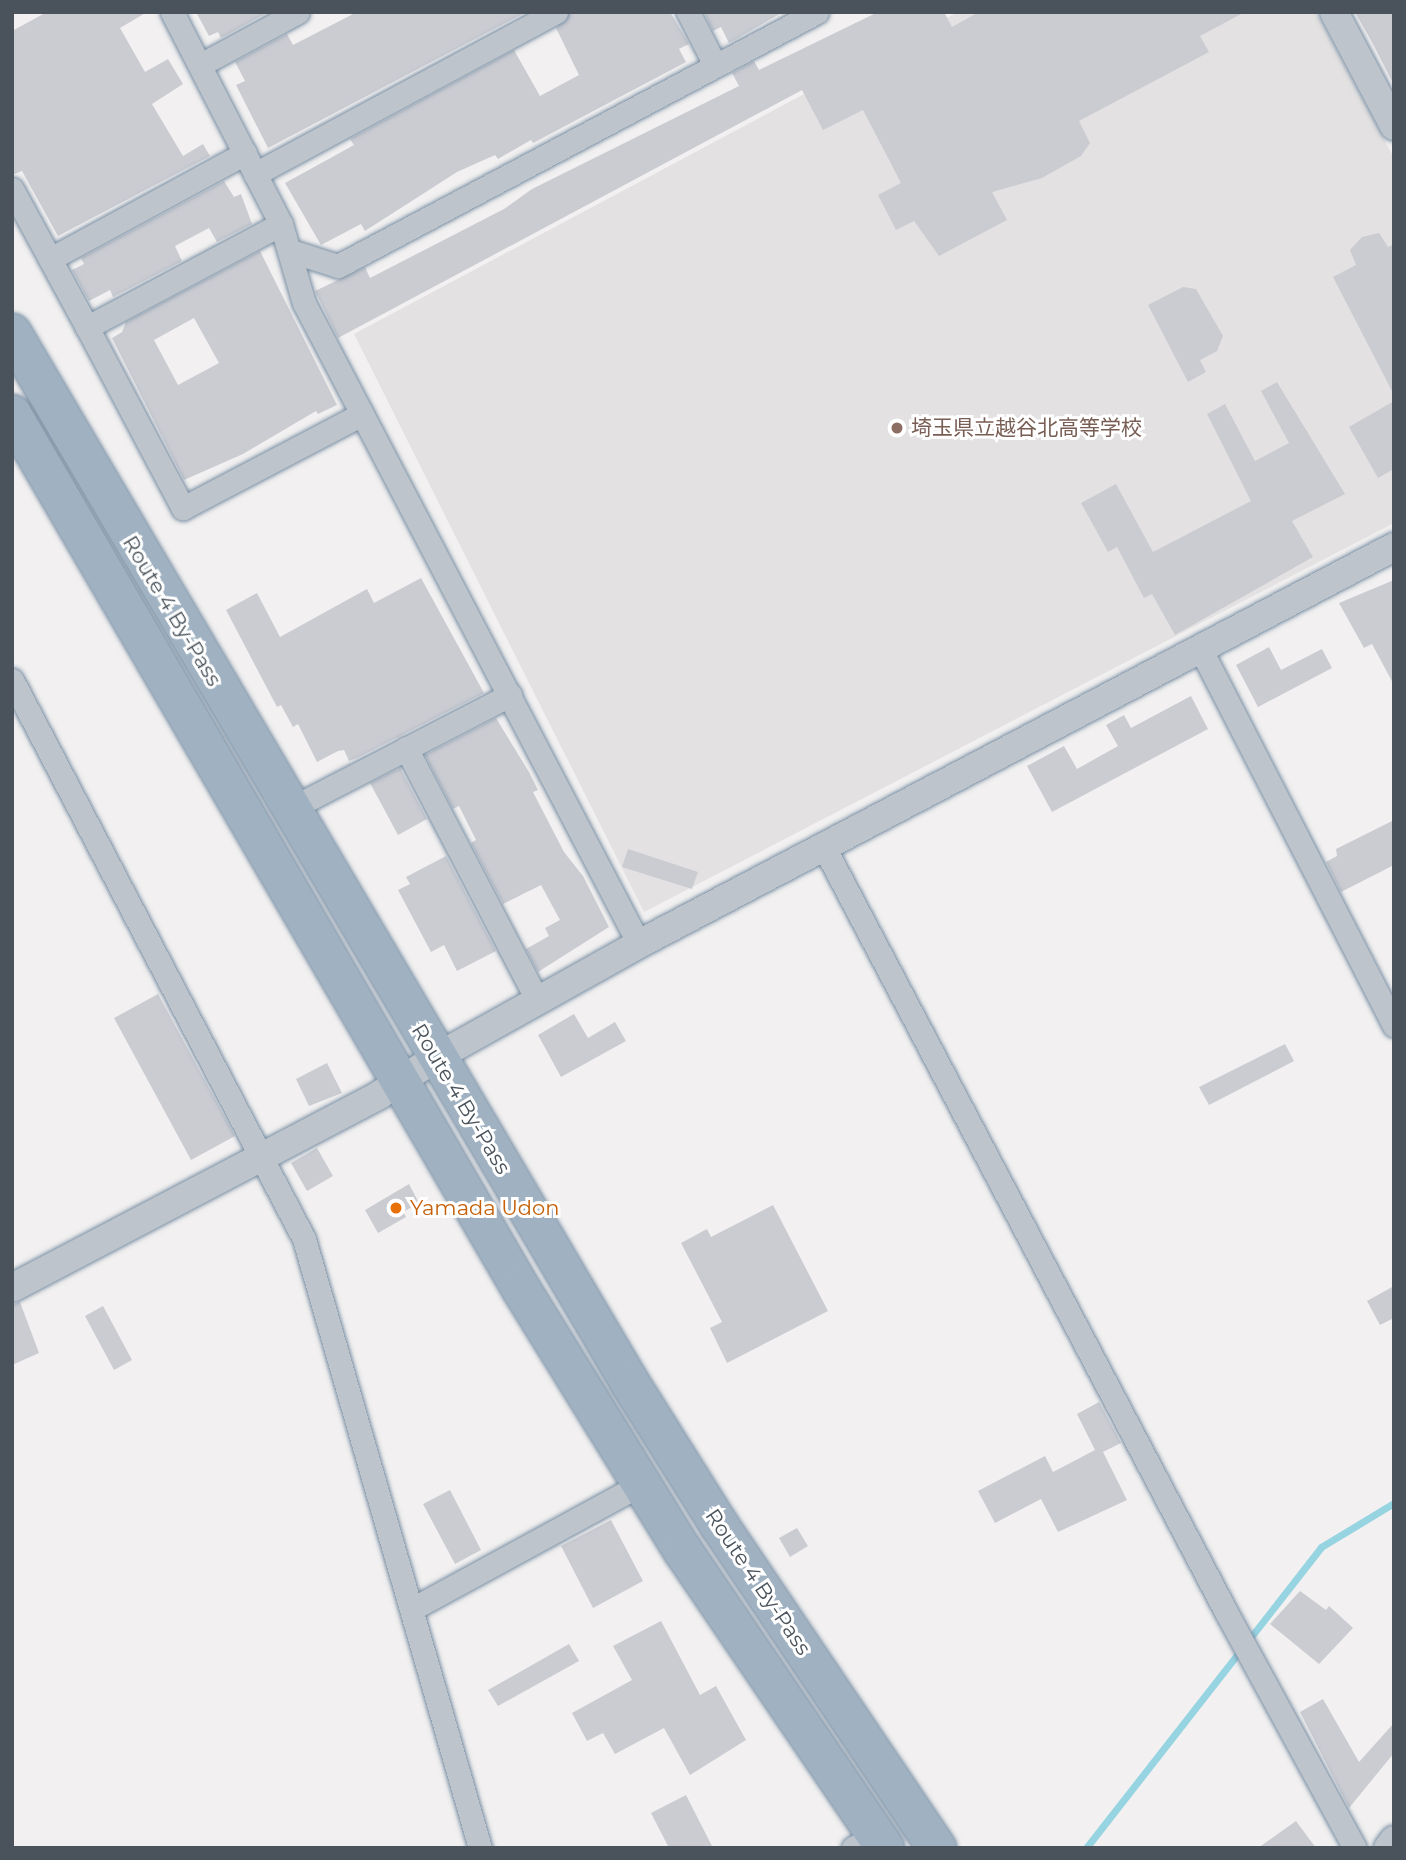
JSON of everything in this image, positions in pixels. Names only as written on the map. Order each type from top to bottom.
[{"type":"highway","name":"Route 4 By-Pass","points":[[12,333],[437,1057],[719,1525],[937,1848]]},
{"type":"highway","name":"Route 4 By-Pass","points":[[16,427],[399,1082],[641,1484],[871,1844]]},
{"type":"street","points":[[172,12],[281,224],[304,303],[639,944]]},
{"type":"street","points":[[200,65],[298,12]]},
{"type":"street","points":[[256,174],[556,12]]},
{"type":"street","points":[[688,12],[715,65]]},
{"type":"street","points":[[291,251],[338,266],[817,12]]},
{"type":"street","points":[[1334,12],[1394,127]]},
{"type":"street","points":[[50,259],[245,153]]},
{"type":"street","points":[[12,189],[183,508],[362,414]]},
{"type":"street","points":[[87,327],[281,224]]},
{"type":"street","points":[[12,1288],[399,1082],[437,1057],[639,944],[825,849],[1394,547]]},
{"type":"street","points":[[1201,650],[1394,1026]]},
{"type":"street","points":[[12,680],[264,1156],[304,1239],[480,1848]]},
{"type":"street","points":[[290,809],[510,695]]},
{"type":"street","points":[[406,748],[537,1000]]},
{"type":"street","points":[[825,849],[1245,1647],[1355,1848]]},
{"type":"street","points":[[412,1609],[641,1484]]},
{"type":"street","points":[[1388,1848],[1394,1840]]},
{"type":"shaded area","name":"埼玉県立越谷北高等学校","points":[[958,12],[1316,12],[1394,158],[1394,523],[644,912],[354,334]]},
{"type":"building","points":[[47,12],[147,12],[120,28],[145,72],[168,59],[183,84],[152,104],[183,156],[203,144],[210,156],[58,236],[22,171],[12,175],[12,31]]},
{"type":"building","points":[[196,12],[268,12],[221,38],[218,32],[209,36]]},
{"type":"building","points":[[357,12],[526,12],[268,148],[236,85],[245,81],[235,62],[287,34],[293,45]]},
{"type":"building","points":[[570,12],[670,12],[689,44],[679,49],[686,62],[533,143],[531,140],[498,159],[495,155],[457,172],[365,231],[361,224],[321,245],[285,183],[354,145],[350,139],[514,50],[540,96],[579,75],[556,28]]},
{"type":"building","points":[[704,12],[783,12],[729,43],[721,27],[713,31]]},
{"type":"building","points":[[878,12],[944,12],[952,27],[979,12],[1245,12],[1200,36],[1209,52],[1079,121],[1090,143],[1081,156],[1042,178],[992,192],[1007,220],[939,256],[914,221],[896,230],[878,195],[901,183],[863,110],[823,130],[802,90],[338,338],[315,291],[365,267],[370,278],[504,209],[532,189],[739,86],[732,73],[754,61],[759,70]]},
{"type":"building","points":[[1355,12],[1394,12],[1394,85],[1373,44]]},
{"type":"building","points":[[224,181],[234,197],[241,194],[252,224],[217,242],[209,228],[175,246],[182,261],[113,297],[110,290],[89,301],[72,270],[84,264],[81,258]]},
{"type":"building","points":[[1379,233],[1388,247],[1394,244],[1394,395],[1333,277],[1356,265],[1350,250],[1362,237]]},
{"type":"building","points":[[260,251],[337,405],[318,414],[316,411],[243,454],[184,480],[112,338],[122,332],[126,322]],"holes":[[[194,318],[219,363],[178,385],[154,340]]]},
{"type":"building","points":[[1183,287],[1196,289],[1223,336],[1217,351],[1200,360],[1206,372],[1188,382],[1148,305]]},
{"type":"building","points":[[1277,382],[1345,494],[1292,521],[1313,557],[1175,635],[1152,594],[1144,598],[1117,547],[1108,552],[1081,503],[1116,484],[1153,552],[1251,501],[1207,414],[1225,404],[1255,461],[1289,443],[1261,391]]},
{"type":"building","points":[[1394,401],[1394,469],[1378,478],[1349,427]]},
{"type":"building","points":[[421,578],[484,693],[357,758],[349,761],[344,750],[317,762],[298,724],[293,727],[281,705],[277,707],[226,610],[257,593],[280,637],[367,589],[374,603]]},
{"type":"building","points":[[1394,580],[1394,685],[1372,644],[1364,648],[1339,603]]},
{"type":"building","points":[[1269,647],[1281,670],[1322,649],[1332,668],[1258,707],[1236,665]]},
{"type":"building","points":[[1191,696],[1208,729],[1052,812],[1027,766],[1064,746],[1077,769],[1118,746],[1106,725],[1124,715],[1131,728]]},
{"type":"building","points":[[496,718],[529,772],[538,790],[533,792],[564,852],[583,876],[609,927],[538,972],[526,949],[549,936],[545,928],[560,920],[541,885],[503,904],[471,843],[476,840],[459,806],[453,809],[425,755]]},
{"type":"building","points":[[400,768],[427,819],[398,835],[370,783]]},
{"type":"building","points":[[1394,820],[1394,865],[1341,892],[1326,862],[1337,856],[1336,849]]},
{"type":"building","points":[[628,849],[698,872],[692,889],[622,867]]},
{"type":"building","points":[[446,856],[496,951],[457,971],[444,945],[431,952],[398,890],[410,884],[406,877]]},
{"type":"building","points":[[158,994],[235,1136],[191,1160],[114,1018]]},
{"type":"building","points":[[574,1014],[588,1038],[615,1022],[626,1041],[561,1077],[538,1035]]},
{"type":"building","points":[[1285,1044],[1294,1061],[1209,1105],[1199,1087]]},
{"type":"building","points":[[327,1063],[342,1093],[309,1106],[296,1079]]},
{"type":"building","points":[[317,1148],[333,1176],[307,1191],[291,1163]]},
{"type":"building","points":[[409,1184],[419,1203],[403,1212],[406,1217],[378,1233],[365,1210]]},
{"type":"building","points":[[773,1205],[828,1311],[727,1363],[710,1328],[722,1322],[681,1243],[707,1229],[711,1237]]},
{"type":"building","points":[[1394,1286],[1394,1318],[1380,1325],[1367,1301]]},
{"type":"building","points":[[20,1302],[39,1353],[12,1365],[12,1305]]},
{"type":"building","points":[[103,1306],[132,1360],[114,1370],[85,1316]]},
{"type":"building","points":[[1099,1402],[1121,1443],[1103,1452],[1127,1500],[1058,1532],[1041,1499],[995,1523],[978,1491],[1045,1456],[1053,1472],[1095,1450],[1077,1414]]},
{"type":"building","points":[[450,1490],[481,1550],[455,1564],[423,1504]]},
{"type":"building","points":[[611,1520],[643,1581],[593,1608],[561,1546]]},
{"type":"building","points":[[797,1528],[808,1546],[790,1557],[779,1538]]},
{"type":"building","points":[[1300,1591],[1326,1610],[1329,1606],[1353,1628],[1319,1664],[1270,1624]]},
{"type":"building","points":[[661,1621],[700,1695],[716,1686],[746,1740],[690,1775],[664,1728],[615,1754],[603,1733],[587,1741],[572,1713],[632,1680],[613,1646]]},
{"type":"building","points":[[569,1644],[579,1661],[498,1706],[488,1690]]},
{"type":"building","points":[[1323,1699],[1359,1762],[1394,1723],[1394,1753],[1349,1808],[1300,1712]]},
{"type":"building","points":[[686,1795],[713,1848],[669,1848],[651,1813]]},
{"type":"building","points":[[1296,1821],[1316,1848],[1258,1848]]},
{"type":"waterway","points":[[1086,1848],[1321,1547],[1394,1503]]},
{"type":"place","name":"埼玉県立越谷北高等学校","points":[[897,428]]},
{"type":"place","name":"Yamada Udon","points":[[396,1208]]}]
